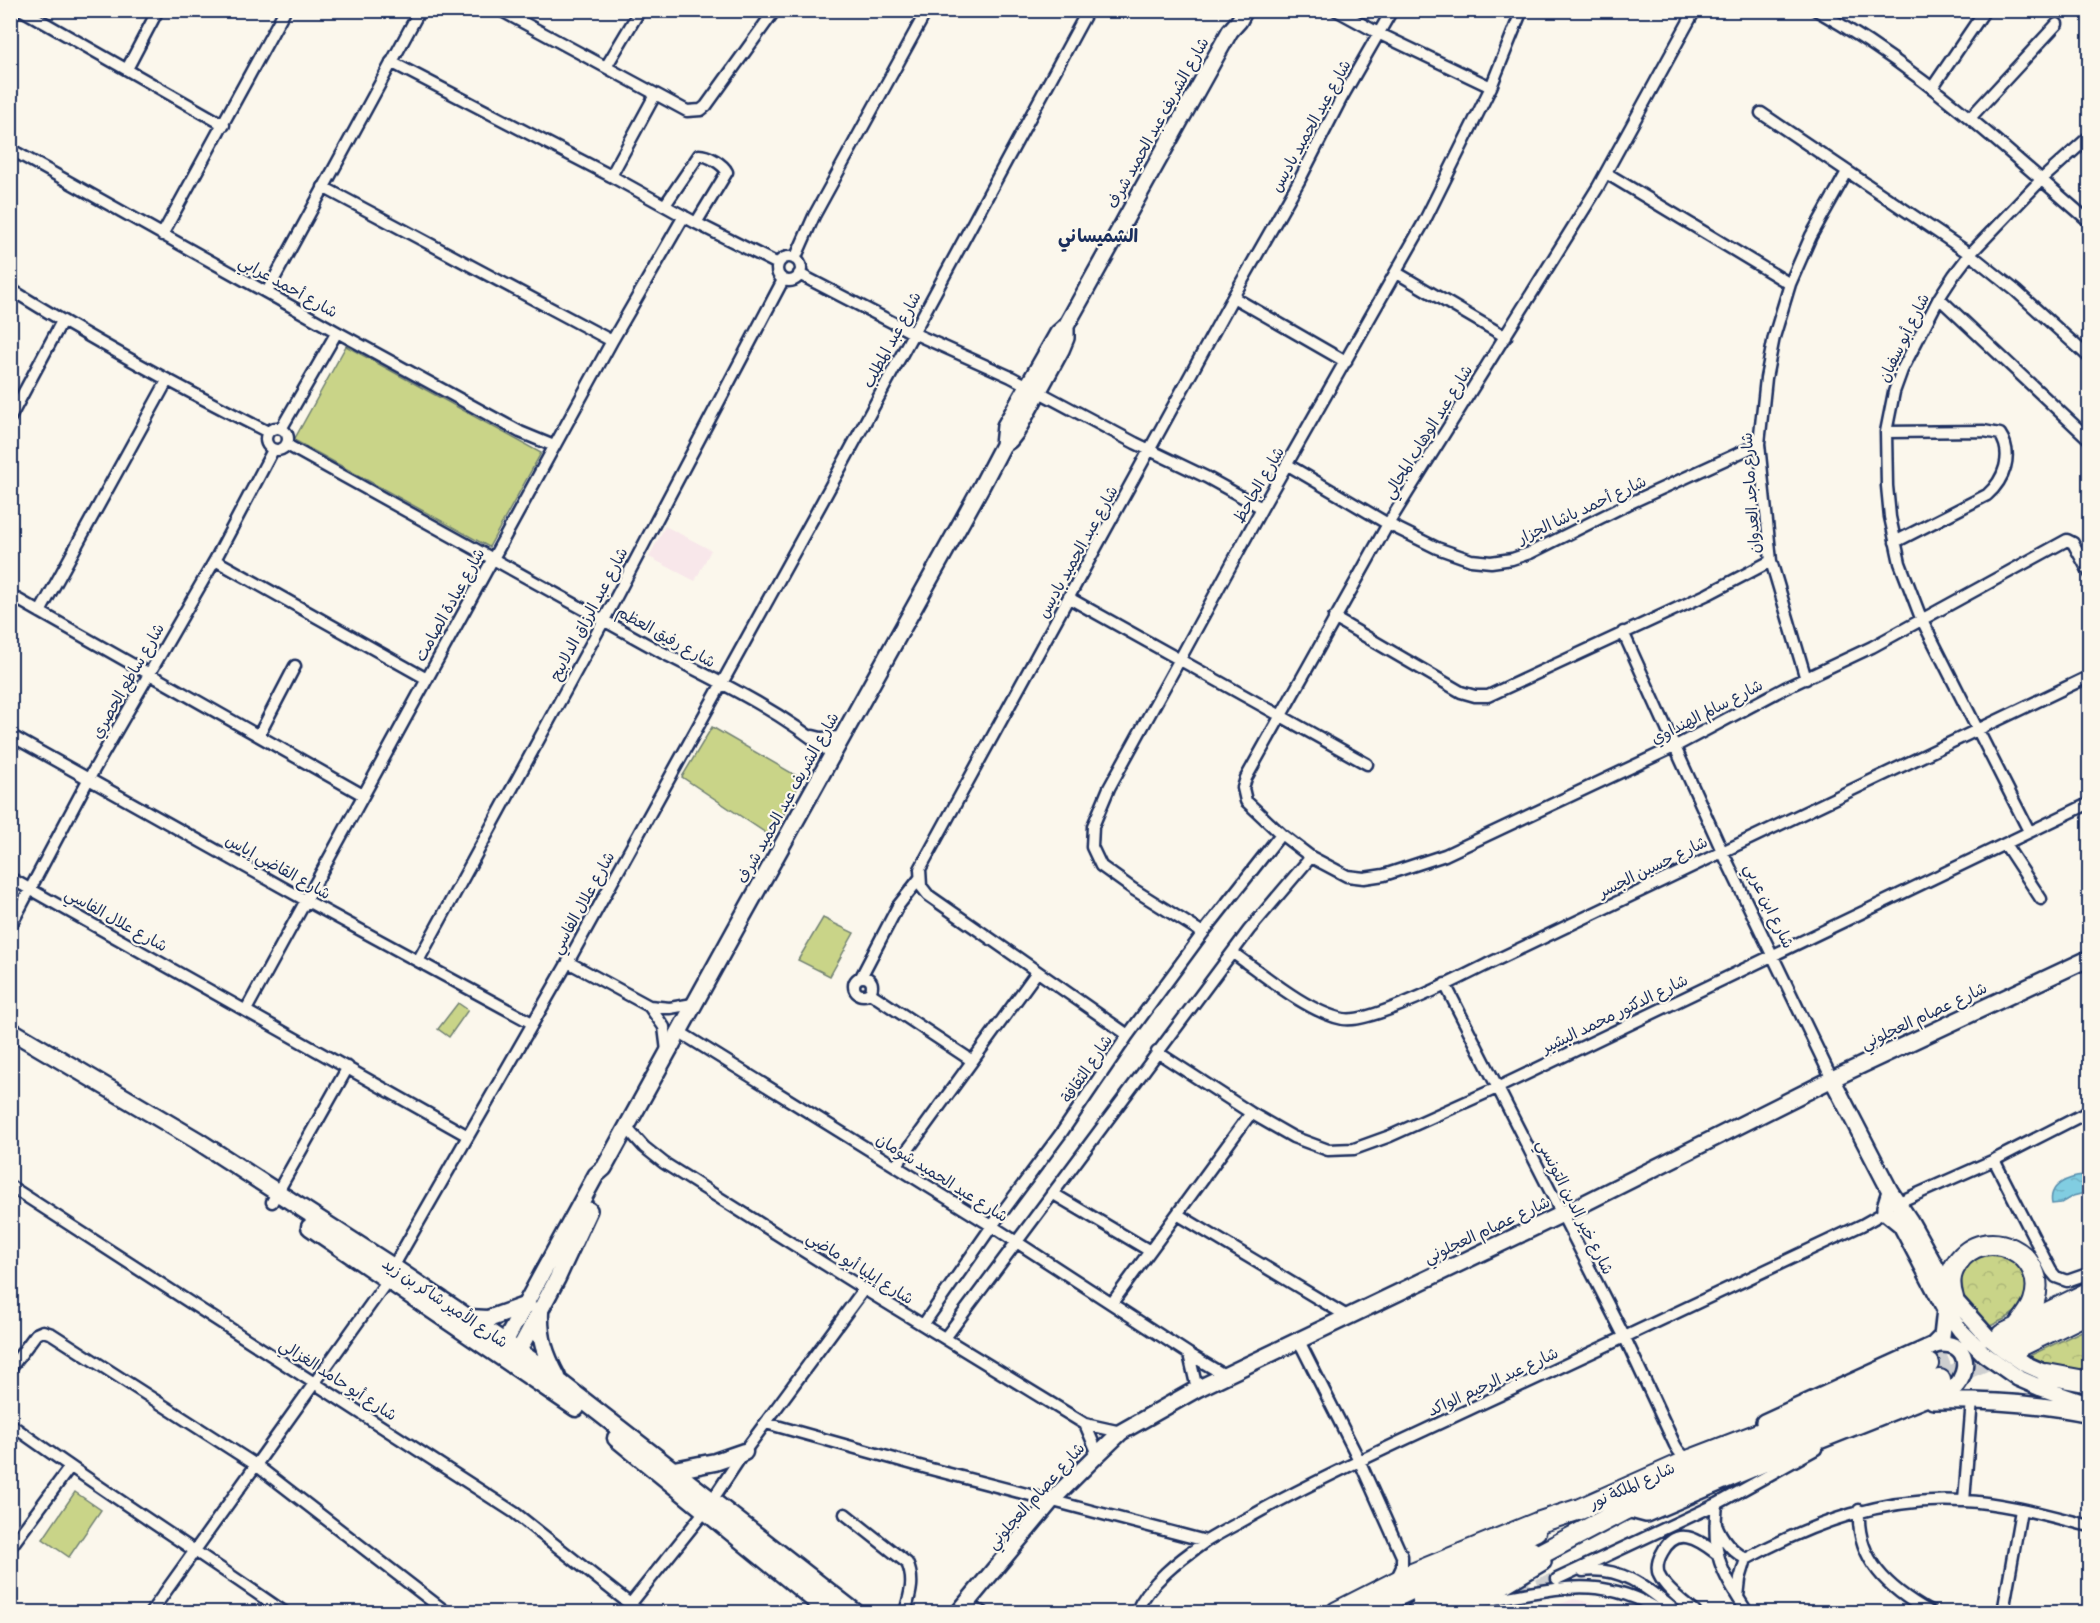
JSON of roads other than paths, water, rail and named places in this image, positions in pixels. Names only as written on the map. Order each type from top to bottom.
[{"type":"highway","points":[[1949,1304],[1952,1270],[1962,1256],[1976,1247],[1992,1243],[2008,1246],[2022,1255],[2032,1268],[2037,1284],[2035,1301],[2016,1351]]},
{"type":"highway","points":[[2016,1351],[2090,1292]]},
{"type":"highway","points":[[2016,1351],[2084,1318]]},
{"type":"highway","name":"شارع الملكة نور","points":[[1337,1612],[1428,1567],[1537,1523],[1580,1509],[1693,1459],[1931,1364]]},
{"type":"highway","name":"شارع الملكة نور","points":[[1418,1612],[1497,1576],[1690,1479],[1854,1416],[1931,1364]]},
{"type":"highway","points":[[2047,1374],[2090,1382]]},
{"type":"main road","name":"شارع الأمير شاكر بن زيد","points":[[10,1030],[198,1141],[275,1197],[508,1353],[559,1380],[674,1470],[709,1506],[829,1612]]},
{"type":"main road","name":"شارع الأمير شاكر بن زيد","points":[[10,1041],[275,1197]]},
{"type":"main road","name":"شارع الأمير شاكر بن زيد","points":[[390,1273],[469,1318],[563,1397],[855,1612]]},
{"type":"main road","points":[[469,1318],[488,1319],[533,1308],[540,1339],[559,1380]]},
{"type":"main road","points":[[674,1470],[715,1462],[744,1452]]},
{"type":"main road","points":[[1367,1612],[1539,1532],[1580,1509]]},
{"type":"main road","points":[[1393,1612],[1508,1559],[1615,1515]]},
{"type":"street","points":[[10,19],[15,10]]},
{"type":"street","points":[[22,10],[224,125]]},
{"type":"street","points":[[127,69],[158,10]]},
{"type":"street","points":[[162,235],[285,10]]},
{"type":"street","points":[[267,292],[420,10]]},
{"type":"street","points":[[500,10],[687,111],[701,110],[775,10]]},
{"type":"street","points":[[606,67],[640,10]]},
{"type":"street","points":[[795,259],[814,216],[927,10]]},
{"type":"street","name":"شارع الشريف عبد الحميد شرف","points":[[1230,31],[1233,10]]},
{"type":"street","name":"شارع الشريف عبد الحميد شرف","points":[[508,1353],[533,1308],[596,1175],[604,1168],[693,1004],[755,897],[1002,444],[1014,436],[1033,389],[1064,345],[1066,326],[1230,31],[1245,10]]},
{"type":"street","points":[[1336,10],[1380,34],[1491,87]]},
{"type":"street","name":"شارع عبد الحميد باديس","points":[[920,878],[920,869],[924,859],[1392,10]]},
{"type":"street","name":"شارع الجاحظ","points":[[1203,933],[1101,866],[1092,848],[1093,826],[1109,788],[1262,508],[1397,273],[1445,182],[1491,87],[1522,10]]},
{"type":"street","name":"شارع عبد الوهاب المجالي","points":[[1311,857],[1281,834],[1246,801],[1243,788],[1246,778],[1388,524],[1606,173],[1695,10]]},
{"type":"street","points":[[1816,10],[1882,51],[1932,88],[2090,222]]},
{"type":"street","points":[[1932,88],[1985,10]]},
{"type":"street","name":"شارع عبد المطلب","points":[[721,683],[913,333],[1083,13]]},
{"type":"street","points":[[1970,118],[2057,24]]},
{"type":"street","points":[[391,62],[778,264]]},
{"type":"street","points":[[610,176],[655,95]]},
{"type":"street","points":[[1761,113],[1970,254],[2016,291],[2090,358]]},
{"type":"street","name":"شارع أبو سفيان","points":[[2030,831],[1921,618],[1900,563],[1890,517],[1886,432],[1893,392],[1939,298],[1970,254],[2041,180],[2090,136]]},
{"type":"street","name":"شارع أحمد عرابي","points":[[12,152],[520,432],[554,446]]},
{"type":"street","points":[[665,205],[699,155],[706,156],[725,168],[727,172],[696,223]]},
{"type":"street","name":"شارع ماجد العدوان","points":[[1806,679],[1771,561],[1759,444],[1766,378],[1774,337],[1790,284],[1811,236],[1848,172]]},
{"type":"street","points":[[1606,173],[1790,284]]},
{"type":"street","points":[[323,187],[612,341]]},
{"type":"street","name":"شارع عبادة الصامت","points":[[246,1010],[554,446],[684,216]]},
{"type":"street","points":[[783,259],[795,259],[799,264],[799,274],[794,280],[783,280],[777,273],[778,264],[783,259]]},
{"type":"street","points":[[1397,273],[1506,337]]},
{"type":"street","points":[[799,274],[913,333],[1033,389],[1262,508]]},
{"type":"street","name":"شارع عبد الرزاق الدلابيح","points":[[418,961],[604,620],[783,280]]},
{"type":"street","points":[[10,289],[167,381],[268,432]]},
{"type":"street","points":[[1233,297],[1346,362]]},
{"type":"street","points":[[1939,298],[2090,440]]},
{"type":"street","points":[[10,418],[62,321]]},
{"type":"street","points":[[280,429],[337,332]]},
{"type":"street","points":[[40,612],[167,381]]},
{"type":"street","points":[[280,429],[288,437],[287,444],[280,450],[273,450],[266,442],[268,432],[280,429]]},
{"type":"street","points":[[1886,432],[1984,431],[2000,435],[2006,444],[2007,455],[2004,473],[1996,487],[1987,495],[1895,542]]},
{"type":"street","name":"شارع رفيق العظم","points":[[287,444],[492,559],[721,683],[810,735],[832,754]]},
{"type":"street","name":"شارع أحمد باشا الجزار","points":[[1288,465],[1388,524],[1452,554],[1491,562],[1530,553],[1628,504],[1759,444]]},
{"type":"street","name":"شارع ساطع الحصري","points":[[10,927],[88,780],[215,560],[273,450]]},
{"type":"street","name":"شارع سالم الهنداوي","points":[[1311,857],[1347,876],[1364,878],[1384,875],[1445,855],[1674,747],[1872,647],[1921,618],[2067,540],[2073,543],[2090,574]]},
{"type":"street","points":[[215,560],[427,679]]},
{"type":"street","points":[[1335,618],[1461,692],[1475,696],[1488,696],[1708,594],[1771,561]]},
{"type":"street","points":[[10,595],[363,795]]},
{"type":"street","points":[[1069,598],[1366,764]]},
{"type":"street","name":"شارع ابن عربي","points":[[1623,632],[1722,851],[1832,1079],[1949,1304]]},
{"type":"street","points":[[259,735],[295,666]]},
{"type":"street","name":"شارع حسين الجسر","points":[[1233,953],[1316,1009],[1345,1019],[1378,1013],[1445,984],[2090,676]]},
{"type":"street","name":"شارع علال الفاسي","points":[[151,1612],[315,1383],[390,1273],[568,962],[721,683]]},
{"type":"street","name":"شارع القاضي إياس","points":[[10,735],[307,901],[532,1023]]},
{"type":"street","name":"شارع رفيق العظم","points":[[810,735],[821,738],[842,737]]},
{"type":"street","name":"شارع الدكتور محمد البشير","points":[[1157,1052],[1277,1129],[1317,1147],[1344,1151],[1362,1147],[1497,1088],[2090,804]]},
{"type":"street","name":"شارع الثقافة","points":[[923,1325],[992,1226],[1062,1132],[1128,1035],[1203,933],[1281,834]]},
{"type":"street","points":[[2005,844],[2041,899]]},
{"type":"street","points":[[945,1338],[1249,930],[1311,857]]},
{"type":"street","name":"شارع علال الفاسي","points":[[10,878],[468,1136]]},
{"type":"street","points":[[920,878],[921,886],[928,895],[1128,1035]]},
{"type":"street","points":[[920,878],[898,906],[861,977],[867,978],[872,983],[870,993],[971,1060]]},
{"type":"street","name":"شارع عصام العجلوني","points":[[962,1609],[1052,1500],[1121,1432],[1197,1389],[1561,1215],[1832,1079],[2090,958]]},
{"type":"street","points":[[568,962],[649,1006],[670,1008],[693,1004]]},
{"type":"street","points":[[896,1166],[1037,972]]},
{"type":"street","name":"شارع خير الدين التونسي","points":[[1445,984],[1625,1338],[1675,1445]]},
{"type":"street","points":[[649,1006],[664,1027],[667,1052]]},
{"type":"street","name":"شارع عبد الحميد شومان","points":[[678,1031],[992,1226],[1226,1376]]},
{"type":"street","points":[[275,1197],[348,1067]]},
{"type":"street","points":[[1885,1212],[1885,1207],[1894,1197],[1994,1160],[2090,1112]]},
{"type":"street","points":[[1112,1303],[1251,1113]]},
{"type":"street","name":"شارع إيليا أبو ماضي","points":[[626,1127],[644,1147],[664,1163],[864,1289],[1085,1424],[1121,1432]]},
{"type":"street","points":[[1994,1160],[2055,1276],[2067,1281],[2090,1273]]},
{"type":"street","name":"شارع أبو حامد الغزالي","points":[[10,1186],[515,1513],[627,1608],[640,1612]]},
{"type":"street","points":[[1052,1193],[1150,1251]]},
{"type":"street","name":"شارع ابن عربي","points":[[1885,1212],[1901,1225],[1949,1304],[1988,1337],[2016,1351]]},
{"type":"street","name":"شارع عبد الرحيم الواكد","points":[[1136,1612],[1145,1595],[1206,1541],[1359,1460],[1625,1338],[1885,1212]]},
{"type":"street","points":[[1177,1214],[1347,1316]]},
{"type":"street","points":[[627,1608],[709,1506],[744,1452],[864,1289]]},
{"type":"street","points":[[1931,1364],[1942,1336],[1949,1304]]},
{"type":"street","points":[[10,1369],[36,1334],[47,1332],[256,1465],[446,1612]]},
{"type":"street","points":[[1299,1341],[1359,1460],[1402,1556],[1402,1567],[1394,1584]]},
{"type":"street","points":[[1465,1609],[1615,1515],[1646,1514],[1955,1387],[1964,1376],[1963,1356],[1954,1347],[1941,1344],[1931,1364]]},
{"type":"street","points":[[2016,1351],[2047,1374],[2090,1390]]},
{"type":"street","points":[[2016,1351],[2041,1388],[2090,1405]]},
{"type":"street","points":[[1189,1354],[1197,1389]]},
{"type":"street","points":[[1921,1401],[1972,1400],[2090,1414]]},
{"type":"street","points":[[1964,1501],[1972,1400]]},
{"type":"street","points":[[766,1423],[1206,1541]]},
{"type":"street","points":[[10,1424],[284,1612]]},
{"type":"street","points":[[1085,1424],[1098,1454]]},
{"type":"street","points":[[1677,1612],[1638,1581],[1621,1574],[1596,1569],[1557,1579],[1716,1504],[1856,1426]]},
{"type":"street","points":[[1675,1445],[1678,1451],[1687,1458],[1693,1459]]},
{"type":"street","points":[[1667,1471],[1673,1462],[1675,1445]]},
{"type":"street","points":[[10,1548],[70,1467]]},
{"type":"street","points":[[1738,1597],[1746,1559],[1786,1539],[1858,1510],[1887,1504],[1964,1501],[2021,1510],[2090,1526]]},
{"type":"street","points":[[1716,1504],[1716,1553],[1720,1565],[1747,1612]]},
{"type":"street","points":[[1858,1510],[1860,1541],[1869,1560],[1894,1587],[1912,1602],[1930,1612]]},
{"type":"street","points":[[2003,1612],[2021,1510]]},
{"type":"street","points":[[845,1514],[907,1563],[911,1573],[911,1589],[905,1612]]},
{"type":"street","points":[[1715,1521],[1723,1539],[1737,1554],[1746,1559]]},
{"type":"street","points":[[1695,1612],[1663,1581],[1658,1568],[1659,1558],[1667,1545],[1679,1537],[1696,1539],[1716,1553]]},
{"type":"street","points":[[1402,1556],[1417,1565],[1428,1567]]},
{"type":"street","points":[[1465,1609],[1566,1587],[1584,1586],[1621,1593],[1639,1599],[1663,1612]]},
{"type":"street","points":[[962,1609],[983,1612]]},
{"type":"water","points":[[2089,1177],[2089,1192],[2073,1196],[2061,1203],[2052,1204],[2053,1191],[2056,1187],[2066,1180]]},
{"type":"tunnel","points":[[1929,1364],[1977,1345]]},
{"type":"tunnel","points":[[1940,1380],[2007,1352]]},
{"type":"tunnel","points":[[1475,1612],[1557,1579]]},
{"type":"district","name":"الشميساني","points":[[1098,236]]}]
